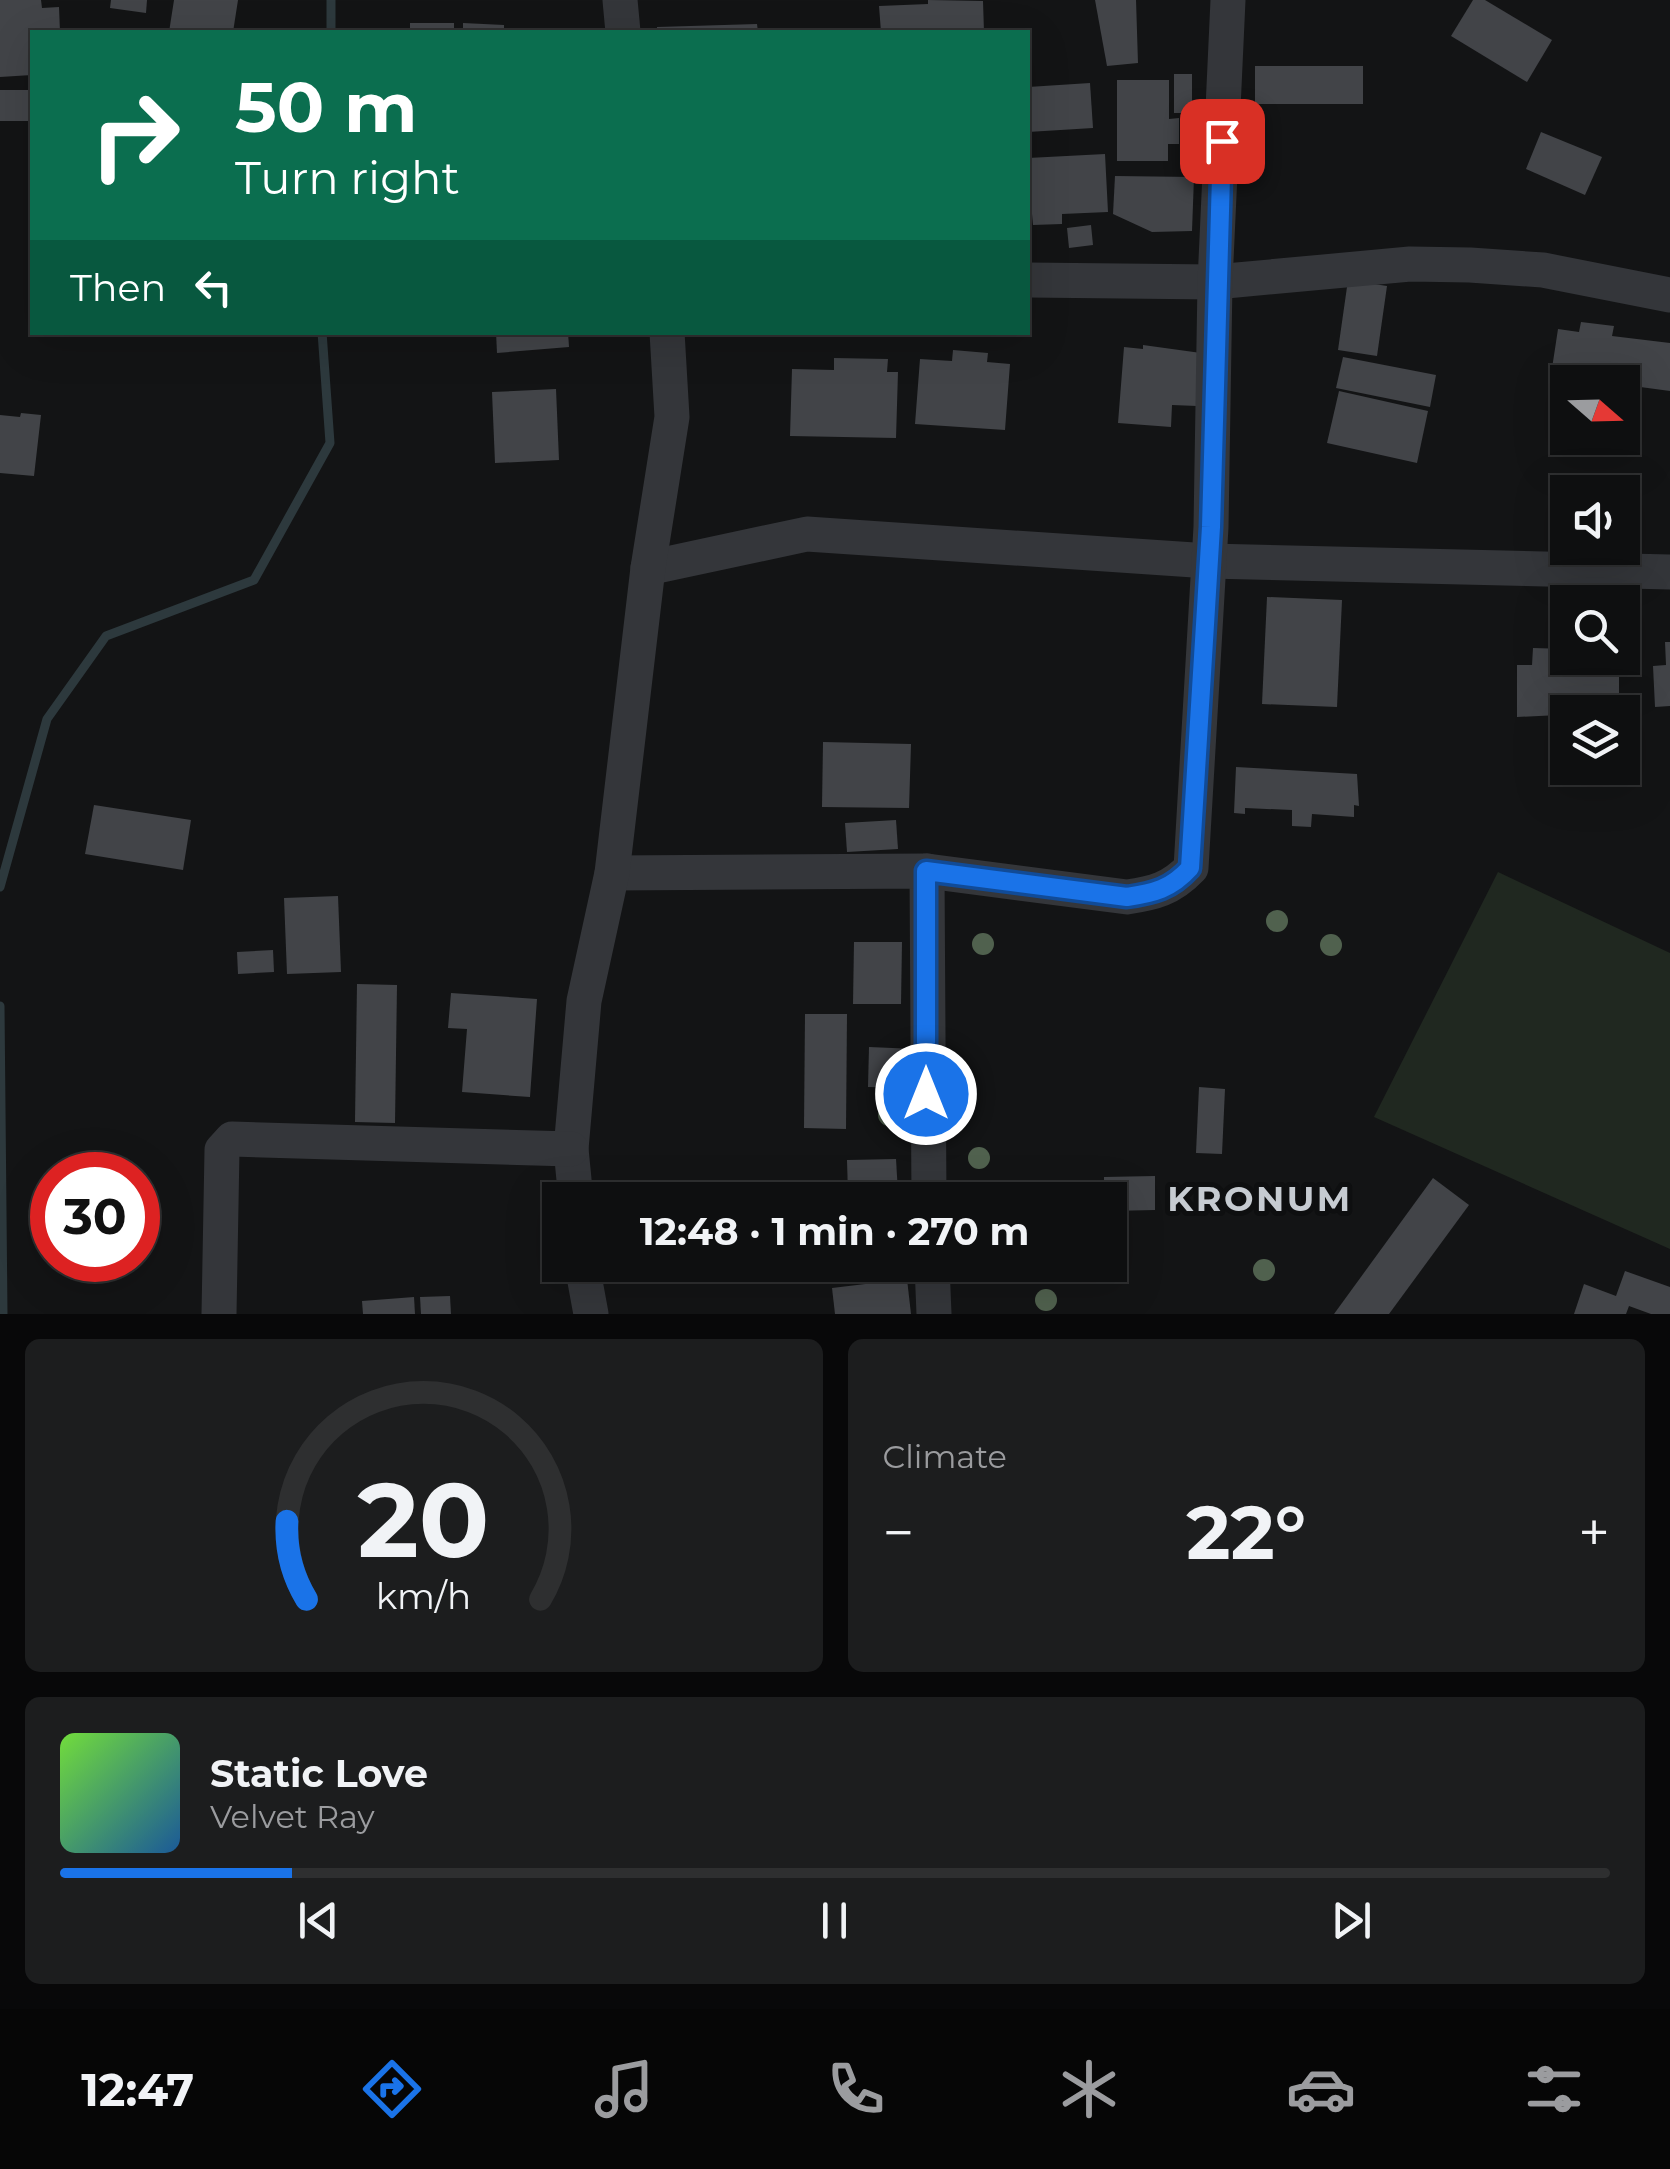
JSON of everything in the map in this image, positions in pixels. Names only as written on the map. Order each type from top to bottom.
[{"type":"street","points":[[620,0],[623,30]]},
{"type":"street","points":[[612,873],[926,871],[1127,897],[1159,892],[1175,884],[1190,868],[1208,561],[1228,0]]},
{"type":"street","points":[[1030,280],[1216,282],[1410,264],[1470,265],[1543,270],[1670,295]]},
{"type":"street","points":[[574,1182],[571,1149],[584,1002],[612,873],[648,568],[672,417],[668,335]]},
{"type":"street","points":[[648,568],[808,534],[1208,561],[1670,572]]},
{"type":"street","points":[[926,871],[928,1182]]},
{"type":"street","points":[[218,1314],[222,1150],[232,1139],[571,1149]]},
{"type":"street","points":[[585,1282],[591,1314]]},
{"type":"street","points":[[933,1282],[934,1314]]},
{"type":"shaded area","points":[[1498,872],[1670,953],[1670,1249],[1374,1117]]},
{"type":"building","points":[[0,0],[41,0],[42,8],[59,7],[60,30],[30,30],[30,75],[0,77]]},
{"type":"building","points":[[111,0],[147,0],[146,13],[110,8]]},
{"type":"building","points":[[174,0],[238,0],[233,30],[169,30]]},
{"type":"building","points":[[928,0],[983,1],[984,30],[881,30],[879,6],[928,4]]},
{"type":"building","points":[[1095,0],[1136,0],[1138,63],[1107,66]]},
{"type":"building","points":[[1473,0],[1485,0],[1552,40],[1527,82],[1451,36]]},
{"type":"building","points":[[410,23],[454,23],[454,30],[410,30]]},
{"type":"building","points":[[463,23],[504,25],[504,30],[463,30]]},
{"type":"building","points":[[757,24],[758,30],[657,30]]},
{"type":"building","points":[[1255,66],[1363,66],[1363,104],[1255,104]]},
{"type":"building","points":[[1174,74],[1192,74],[1192,113],[1174,113]]},
{"type":"building","points":[[1117,80],[1169,80],[1169,119],[1179,118],[1179,144],[1168,144],[1168,161],[1117,161]]},
{"type":"building","points":[[1090,83],[1093,128],[1030,132],[1030,87]]},
{"type":"building","points":[[0,90],[30,90],[30,121],[0,121]]},
{"type":"building","points":[[1541,132],[1602,157],[1585,195],[1526,169]]},
{"type":"building","points":[[1105,154],[1108,212],[1062,214],[1062,224],[1033,225],[1030,158]]},
{"type":"building","points":[[1115,176],[1194,177],[1192,231],[1152,232],[1113,214]]},
{"type":"building","points":[[1091,225],[1093,245],[1069,248],[1067,228]]},
{"type":"building","points":[[1348,280],[1387,286],[1377,356],[1338,350]]},
{"type":"building","points":[[1581,322],[1614,326],[1612,336],[1670,343],[1670,391],[1640,387],[1640,365],[1553,365],[1558,329],[1579,332]]},
{"type":"building","points":[[496,335],[568,335],[569,347],[497,353]]},
{"type":"building","points":[[1143,345],[1201,353],[1197,406],[1172,405],[1171,427],[1118,423],[1124,347],[1143,349]]},
{"type":"building","points":[[953,350],[988,353],[987,362],[1010,364],[1005,430],[915,424],[920,359],[952,361]]},
{"type":"building","points":[[1343,357],[1436,375],[1430,407],[1336,388]]},
{"type":"building","points":[[834,358],[888,359],[887,372],[898,372],[896,438],[790,436],[792,369],[834,370]]},
{"type":"building","points":[[556,389],[559,460],[495,463],[492,392]]},
{"type":"building","points":[[1339,391],[1428,411],[1417,463],[1327,443]]},
{"type":"building","points":[[21,413],[41,415],[34,476],[0,473],[0,415],[20,417]]},
{"type":"building","points":[[1267,597],[1342,600],[1337,707],[1262,704]]},
{"type":"building","points":[[1665,642],[1670,642],[1670,706],[1655,707],[1653,666],[1666,665]]},
{"type":"building","points":[[1533,648],[1550,648],[1550,675],[1619,675],[1619,695],[1550,695],[1550,715],[1517,717],[1517,665],[1532,665]]},
{"type":"building","points":[[823,742],[911,744],[909,808],[822,807]]},
{"type":"building","points":[[1236,767],[1357,774],[1359,806],[1354,805],[1354,817],[1312,814],[1311,827],[1292,826],[1292,810],[1245,808],[1245,814],[1234,813]]},
{"type":"building","points":[[94,805],[191,820],[183,870],[85,854]]},
{"type":"building","points":[[896,820],[898,849],[847,852],[845,823]]},
{"type":"building","points":[[338,896],[341,972],[287,974],[284,898]]},
{"type":"building","points":[[854,942],[902,942],[901,1004],[853,1004]]},
{"type":"building","points":[[273,950],[274,972],[238,974],[237,952]]},
{"type":"building","points":[[357,984],[397,985],[395,1123],[355,1122]]},
{"type":"building","points":[[451,993],[537,999],[530,1097],[462,1092],[467,1029],[448,1028]]},
{"type":"building","points":[[805,1014],[847,1014],[846,1129],[804,1128]]},
{"type":"building","points":[[869,1047],[916,1049],[915,1088],[868,1087]]},
{"type":"building","points":[[1199,1087],[1225,1089],[1222,1154],[1196,1153]]},
{"type":"building","points":[[896,1159],[897,1182],[848,1182],[847,1160]]},
{"type":"building","points":[[1155,1176],[1155,1210],[1127,1211],[1127,1182],[1104,1182],[1104,1177]]},
{"type":"building","points":[[1433,1178],[1469,1205],[1389,1314],[1334,1314]]},
{"type":"building","points":[[1625,1271],[1670,1287],[1670,1314],[1651,1314],[1629,1306],[1626,1314],[1574,1314],[1584,1284],[1616,1296]]},
{"type":"building","points":[[907,1282],[911,1314],[835,1314],[832,1288]]},
{"type":"building","points":[[450,1296],[451,1314],[421,1314],[420,1297]]},
{"type":"building","points":[[414,1297],[415,1314],[363,1314],[362,1301]]},
{"type":"waterway","points":[[331,0],[331,30]]},
{"type":"waterway","points":[[0,887],[47,719],[106,636],[254,580],[330,443],[322,335]]},
{"type":"waterway","points":[[0,1006],[3,1314]]},
{"type":"district","name":"KRONUM","points":[[1260,1199]]},
{"type":"route","points":[[926,1094],[926,871],[1127,897],[1159,892],[1175,884],[1190,868],[1211,527],[1222,141]]}]
